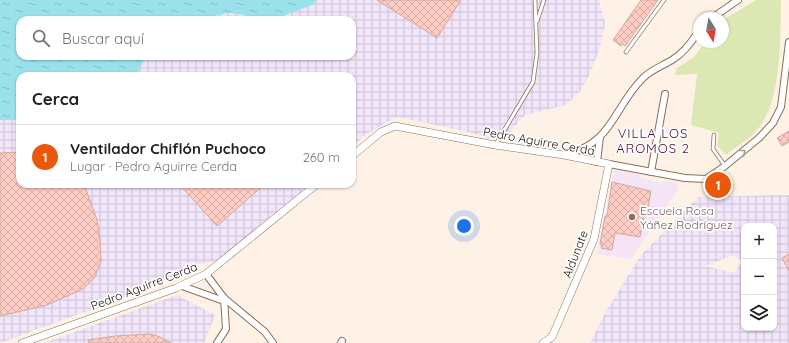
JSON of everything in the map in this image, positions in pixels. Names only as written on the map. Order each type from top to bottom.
[{"type":"street","points":[[721,12],[738,0]]},
{"type":"street","points":[[564,155],[580,150],[600,137],[642,79],[684,51],[693,39]]},
{"type":"street","name":"Pedro Aguirre Cerda","points":[[356,153],[381,132],[395,126],[495,145],[564,155],[685,178],[706,179],[760,138],[773,123],[781,107],[789,42]]},
{"type":"street","points":[[651,172],[665,94]]},
{"type":"street","points":[[597,162],[600,137]]},
{"type":"street","name":"Aldunate","points":[[543,343],[551,340],[594,239],[609,164]]},
{"type":"street","name":"Pedro Aguirre Cerda","points":[[22,343],[182,286],[206,274],[312,188]]},
{"type":"street","points":[[206,274],[224,300],[266,332],[274,343]]},
{"type":"street","points":[[182,286],[224,300]]},
{"type":"street","points":[[217,343],[226,329],[224,300]]},
{"type":"lane","points":[[495,145],[533,82],[536,53],[535,0]]},
{"type":"lane","points":[[536,25],[544,0]]},
{"type":"lane","points":[[626,52],[664,0]]},
{"type":"lane","points":[[714,135],[713,149],[725,166]]},
{"type":"shaded area","points":[[317,0],[599,0],[605,23],[600,48],[588,78],[580,91],[566,105],[525,115],[505,137],[488,139],[472,133],[399,117],[394,118],[365,135],[356,143],[356,72],[138,72],[145,60],[356,60],[356,16],[282,16],[311,5]]},
{"type":"shaded area","points":[[228,13],[247,16],[215,16]]},
{"type":"shaded area","points":[[0,120],[16,120],[16,188],[305,188],[224,259],[200,264],[131,295],[0,343]]},
{"type":"shaded area","name":"Escuela Rosa Yáñez Rodríguez","points":[[614,170],[638,174],[641,178],[660,183],[664,181],[678,182],[678,189],[631,259],[597,254]]},
{"type":"shaded area","points":[[789,195],[789,343],[590,343],[605,313],[641,255],[698,197]]},
{"type":"shaded area","points":[[177,295],[215,315],[204,343],[44,343]]},
{"type":"green space","points":[[756,0],[781,0],[780,48],[776,82],[768,113],[758,129],[726,155],[717,146],[719,133],[691,125],[697,74],[675,75],[677,68],[694,57],[701,48],[729,48],[729,16]]},
{"type":"water","points":[[0,0],[317,0],[312,5],[283,16],[247,16],[228,13],[215,16],[16,16],[16,60],[145,60],[138,72],[16,72],[16,120],[0,120]]},
{"type":"building","points":[[377,0],[461,0],[437,38]]},
{"type":"building","points":[[641,0],[658,0],[625,46],[623,44],[621,46],[613,40]]},
{"type":"building","points":[[789,131],[789,142],[782,146],[777,138]]},
{"type":"building","points":[[16,152],[16,188],[85,188],[97,220],[101,261],[95,277],[83,289],[47,305],[0,316],[0,153]]},
{"type":"building","points":[[719,179],[722,185],[716,189],[713,183]]},
{"type":"building","points":[[612,182],[651,191],[640,237],[615,233],[612,250],[601,248],[602,244],[600,244],[605,216],[607,216]]},
{"type":"building","points":[[183,188],[260,188],[217,226]]},
{"type":"building","points":[[789,254],[789,271],[782,258]]},
{"type":"building","points":[[151,334],[171,343],[89,343],[88,340],[115,336]]},
{"type":"place","name":"Ventilador Chiflón Puchoco","points":[[718,185]]},
{"type":"place","name":"Escuela Rosa Yáñez Rodríguez","points":[[632,217]]},
{"type":"district","name":"VILLA LOS AROMOS 2","points":[[653,140]]}]
